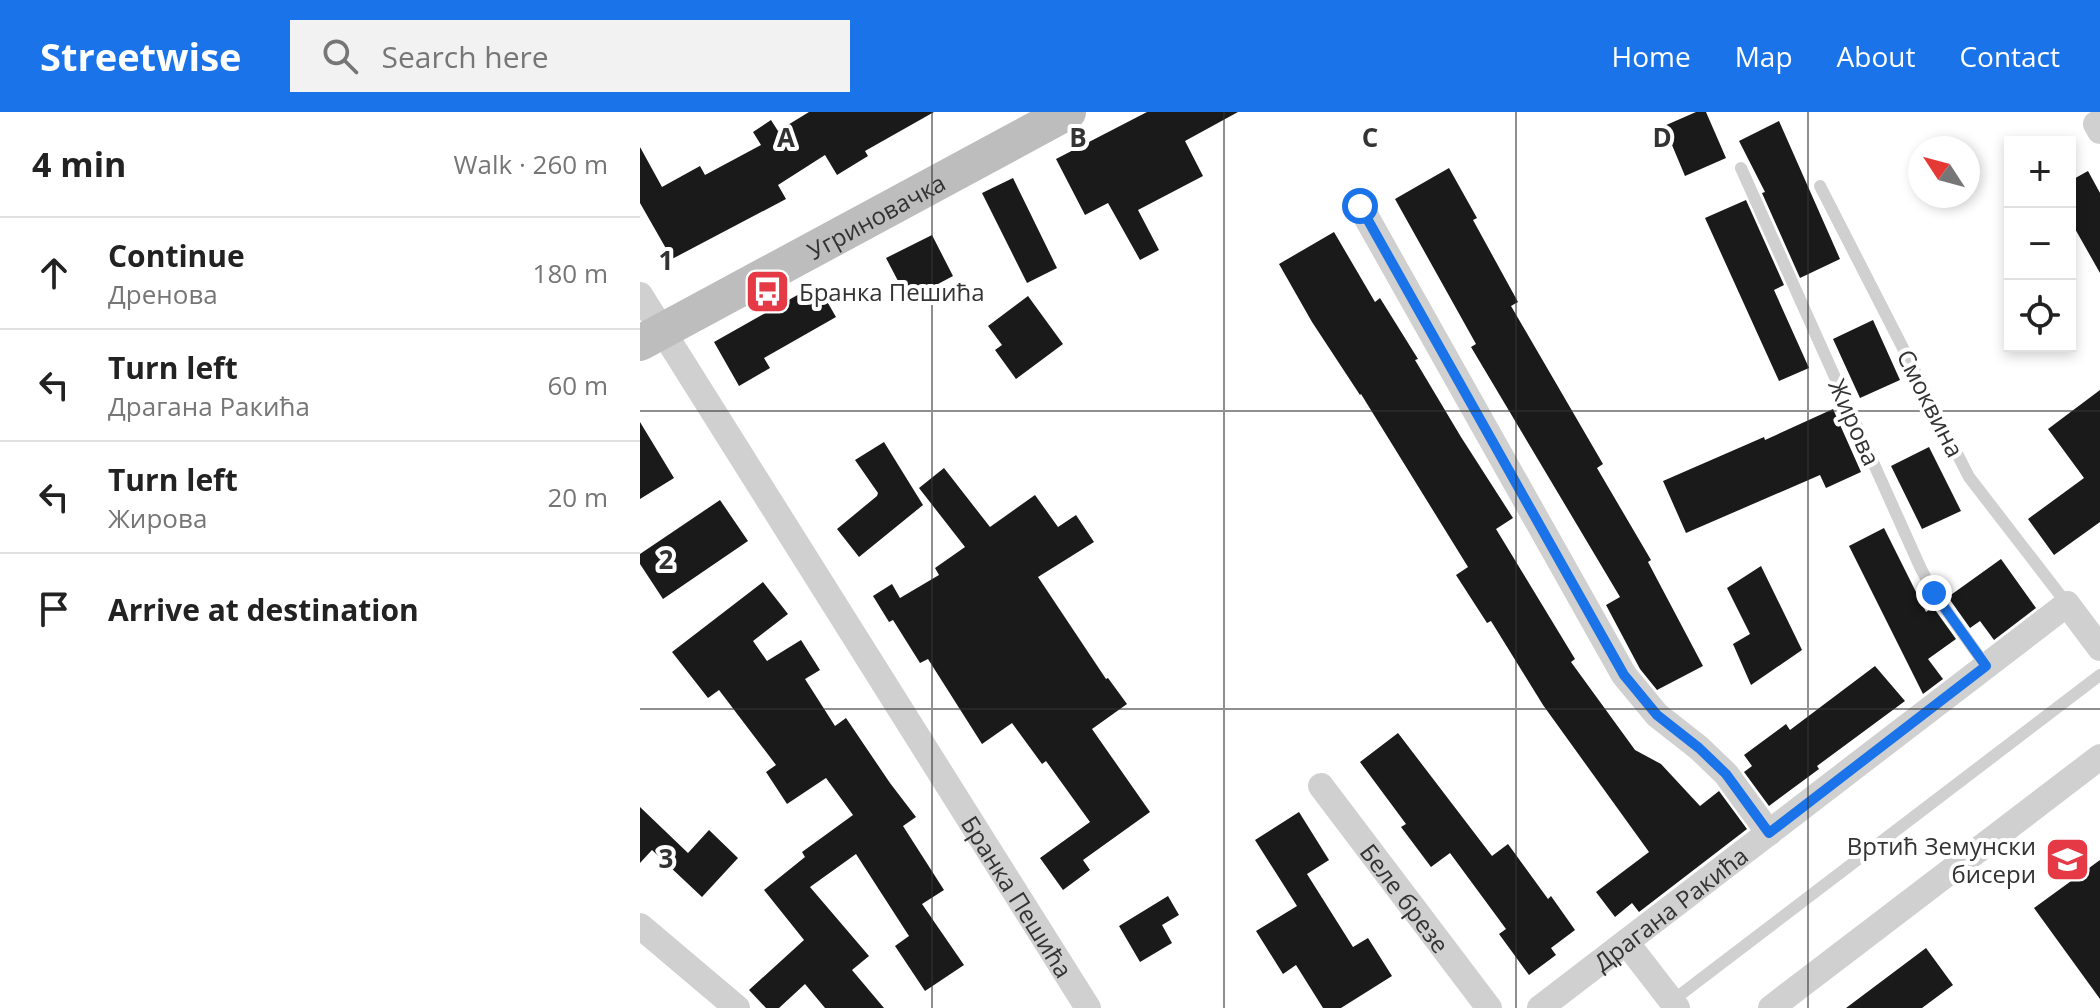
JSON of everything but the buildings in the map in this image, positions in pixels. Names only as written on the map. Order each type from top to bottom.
[{"type":"main road","name":"Угриновачка","points":[[651,336],[1068,112]]},
{"type":"street","points":[[1360,206],[1624,675],[1657,715],[1726,774],[1769,833]]},
{"type":"street","name":"Бранка Пешића","points":[[640,295],[651,336],[1088,1008]]},
{"type":"street","name":"Драгана Ракића","points":[[1540,1008],[2067,604]]},
{"type":"street","points":[[2067,604],[2100,648]]},
{"type":"street","points":[[1771,1008],[2100,757]]},
{"type":"street","name":"Беле брезе","points":[[1321,786],[1489,1008]]},
{"type":"street","points":[[640,926],[737,1008]]},
{"type":"street","points":[[1626,942],[1671,1006]]},
{"type":"lane","name":"Жирова","points":[[1741,168],[1921,569],[1934,593],[1986,666]]},
{"type":"lane","name":"Смоквина","points":[[1820,186],[1969,477],[2067,604]]},
{"type":"lane","points":[[1671,1006],[2100,675]]},
{"type":"place","name":"Бранка Пешића","points":[[768,291]]},
{"type":"place","name":"Вртић Земунски бисери","points":[[2067,859]]},
{"type":"route","points":[[1360,206],[1624,675],[1657,715],[1726,774],[1769,833],[1986,666],[1934,593]]}]
